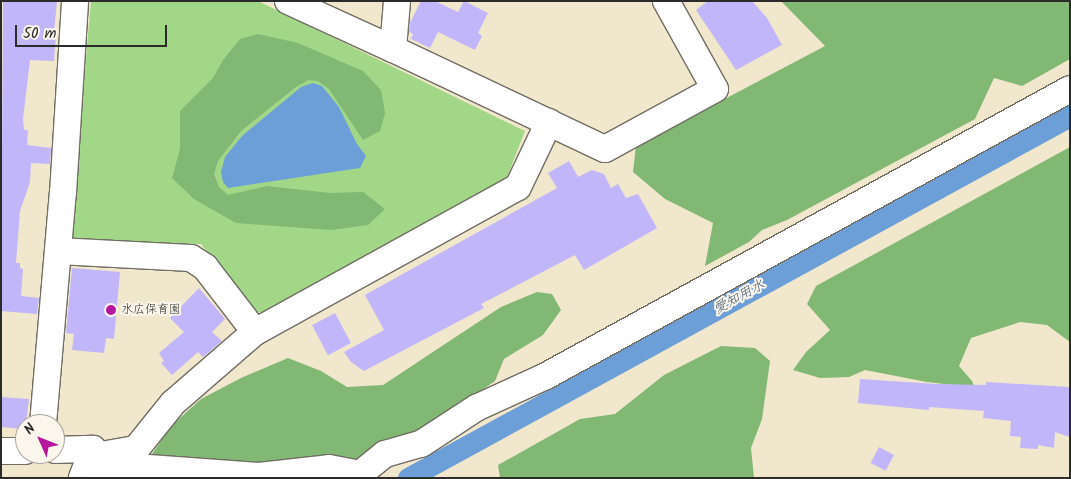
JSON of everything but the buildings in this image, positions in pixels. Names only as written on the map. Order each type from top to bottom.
[{"type":"street","points":[[44,414],[58,251],[75,1]]},
{"type":"street","points":[[288,1],[605,149],[714,89],[666,1]]},
{"type":"street","points":[[393,49],[397,1]]},
{"type":"street","points":[[92,471],[114,471],[135,467],[259,476],[329,468],[360,474],[386,454],[404,447],[421,444],[476,408],[546,376],[1070,89]]},
{"type":"street","points":[[92,471],[136,449],[173,403],[256,332],[518,187],[549,122]]},
{"type":"street","points":[[58,251],[192,258],[205,267],[256,332]]},
{"type":"street","points":[[65,450],[94,449],[92,471]]},
{"type":"street","points":[[1,451],[15,451]]},
{"type":"green space","points":[[91,1],[258,1],[525,131],[507,177],[269,312],[253,312],[201,244],[70,241]]},
{"type":"green space","points":[[781,1],[1070,1],[1070,59],[1022,86],[994,78],[975,119],[787,220],[762,230],[749,242],[705,266],[713,223],[665,199],[633,172],[636,146],[825,46]]},
{"type":"green space","points":[[258,34],[298,43],[363,71],[381,90],[385,113],[380,131],[363,140],[329,89],[318,81],[308,80],[296,87],[241,131],[218,161],[214,174],[219,187],[228,195],[267,186],[330,193],[363,192],[385,209],[368,225],[331,230],[236,223],[194,199],[172,178],[180,149],[180,111],[213,78],[223,60],[240,39]]},
{"type":"green space","points":[[1070,147],[1070,342],[1047,325],[1020,322],[971,338],[959,366],[972,381],[977,393],[953,385],[865,370],[849,377],[820,378],[793,370],[806,352],[830,330],[807,304],[816,286]]},
{"type":"green space","points":[[537,292],[552,294],[561,310],[543,335],[504,359],[495,381],[442,418],[367,457],[270,470],[148,460],[171,426],[201,399],[241,378],[288,358],[321,371],[347,387],[383,385],[501,307]]},
{"type":"green space","points":[[721,346],[755,348],[770,361],[762,419],[751,448],[754,478],[500,478],[498,465],[580,419],[615,414],[664,375]]},
{"type":"water","points":[[313,83],[322,86],[339,107],[357,144],[366,156],[360,168],[228,188],[223,182],[221,172],[225,157],[242,136],[301,87]]},
{"type":"waterway","name":"愛知用水","points":[[408,478],[1070,116]]},
{"type":"place","name":"水広保育園","points":[[111,310]]}]
